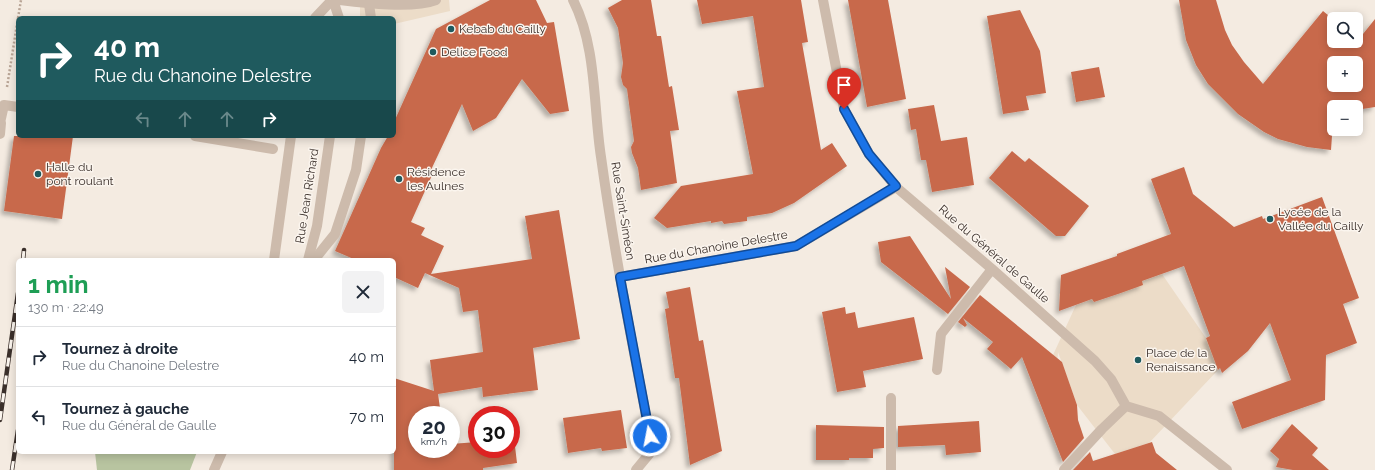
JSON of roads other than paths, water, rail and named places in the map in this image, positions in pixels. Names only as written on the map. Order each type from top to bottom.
[{"type":"street","points":[[317,16],[332,0],[337,16]]},
{"type":"street","points":[[339,0],[369,4],[425,3],[436,0]]},
{"type":"street","name":"Rue Saint-Siméon","points":[[572,0],[581,17],[588,40],[600,156],[620,277],[650,436],[650,453],[636,470]]},
{"type":"street","name":"Rue du Général de Gaulle","points":[[823,0],[844,109],[869,154],[896,186],[1095,361],[1111,379],[1126,406]]},
{"type":"street","points":[[369,4],[371,16]]},
{"type":"street","points":[[0,134],[4,105],[16,107]]},
{"type":"street","points":[[207,138],[273,149]]},
{"type":"street","name":"Rue Jean Richard","points":[[274,258],[291,138]]},
{"type":"street","name":"Rue Jean Richard","points":[[309,258],[317,226],[330,138]]},
{"type":"street","name":"Rue Jean Richard","points":[[316,258],[335,234],[356,170],[361,138]]},
{"type":"street","name":"Rue du Chanoine Delestre","points":[[620,277],[796,246],[896,186]]},
{"type":"street","points":[[938,370],[941,334],[992,269]]},
{"type":"street","points":[[891,398],[891,470]]},
{"type":"street","points":[[1064,470],[1102,429],[1126,406],[1159,416],[1227,470]]},
{"type":"street","points":[[214,470],[221,454]]},
{"type":"railway","points":[[23,258],[24,250]]},
{"type":"railway","points":[[0,420],[16,307]]},
{"type":"railway","points":[[12,470],[16,443]]},
{"type":"place","name":"Kebab du Cailly","points":[[451,29]]},
{"type":"place","name":"Delice Food","points":[[433,52]]},
{"type":"place","name":"Halle du pont roulant","points":[[38,174]]},
{"type":"place","name":"Résidence les Aulnes","points":[[399,179]]},
{"type":"place","name":"Lycée de la Vallée du Cailly","points":[[1270,219]]},
{"type":"place","name":"Place de la Renaissance","points":[[1138,360]]}]
